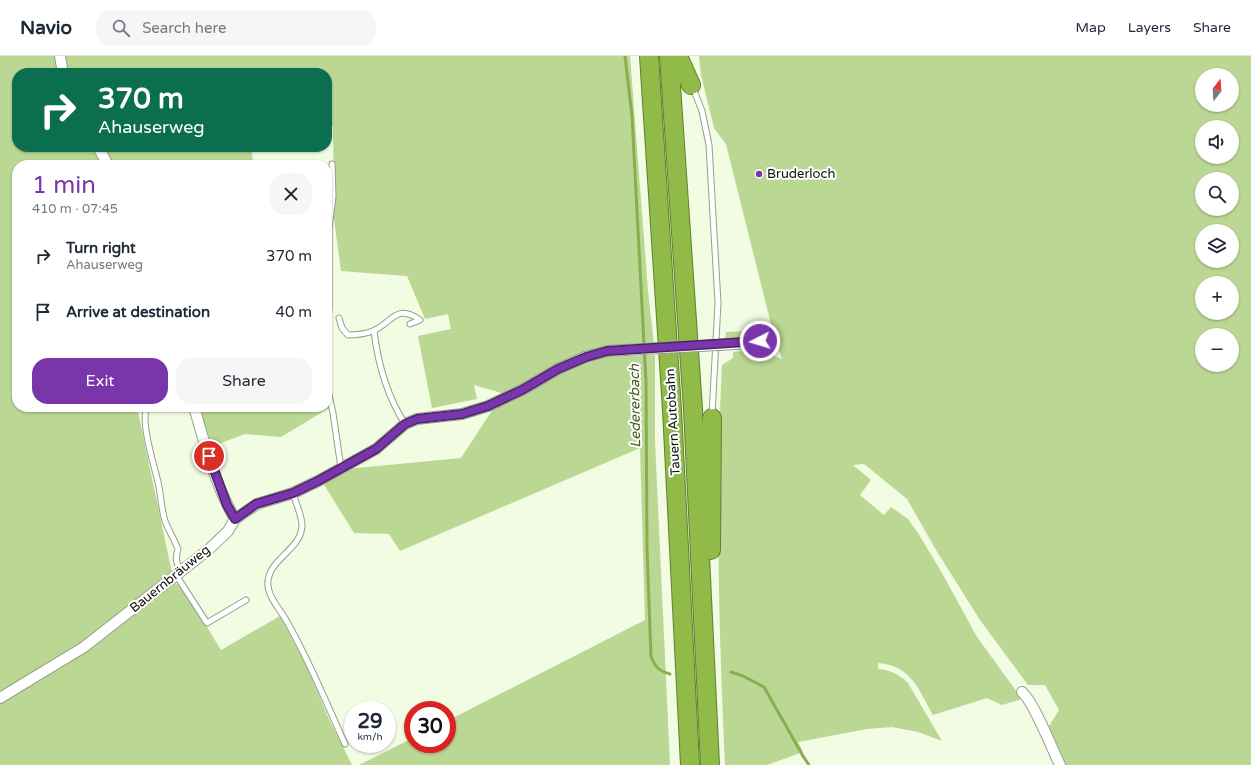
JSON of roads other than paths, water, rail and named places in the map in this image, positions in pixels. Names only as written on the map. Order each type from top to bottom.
[{"type":"highway","name":"Tauern Autobahn","points":[[649,56],[672,410],[690,765]]},
{"type":"highway","name":"Tauern Autobahn","points":[[669,56],[693,409],[710,765]]},
{"type":"highway","points":[[678,56],[691,85]]},
{"type":"highway","points":[[704,634],[711,592],[712,418]]},
{"type":"street","points":[[60,56],[62,68]]},
{"type":"street","name":"Bauernbräuweg","points":[[0,698],[84,647],[178,573],[228,531],[235,519],[256,504],[293,493],[341,468],[376,449],[405,424],[417,419],[462,414],[488,406],[522,390],[558,369],[586,357],[607,351],[736,344],[772,340]]},
{"type":"street","points":[[196,412],[216,477],[227,505],[235,519]]},
{"type":"street","points":[[1022,692],[1026,696],[1038,717],[1060,765]]},
{"type":"lane","points":[[691,85],[702,111],[709,145],[718,303],[712,418]]},
{"type":"lane","points":[[332,164],[332,204]]},
{"type":"lane","points":[[339,318],[342,328],[348,335],[358,335],[374,331],[395,315],[403,313],[411,314],[420,320],[410,324]]},
{"type":"lane","points":[[374,331],[377,357],[395,409],[405,424]]},
{"type":"lane","points":[[332,408],[341,468]]},
{"type":"lane","points":[[146,412],[150,451],[165,518],[178,549],[176,556],[178,573],[207,623],[246,600]]},
{"type":"lane","points":[[293,493],[302,525],[299,538],[272,570],[268,582],[271,595],[306,657],[344,742]]},
{"type":"waterway","name":"Ledererbach","points":[[625,56],[632,116],[646,382],[647,548],[651,657],[658,668],[663,672],[670,674]]},
{"type":"waterway","name":"Ledererbach","points":[[731,672],[743,676],[764,687],[809,765]]},
{"type":"place","name":"Bruderloch","points":[[759,174]]}]
